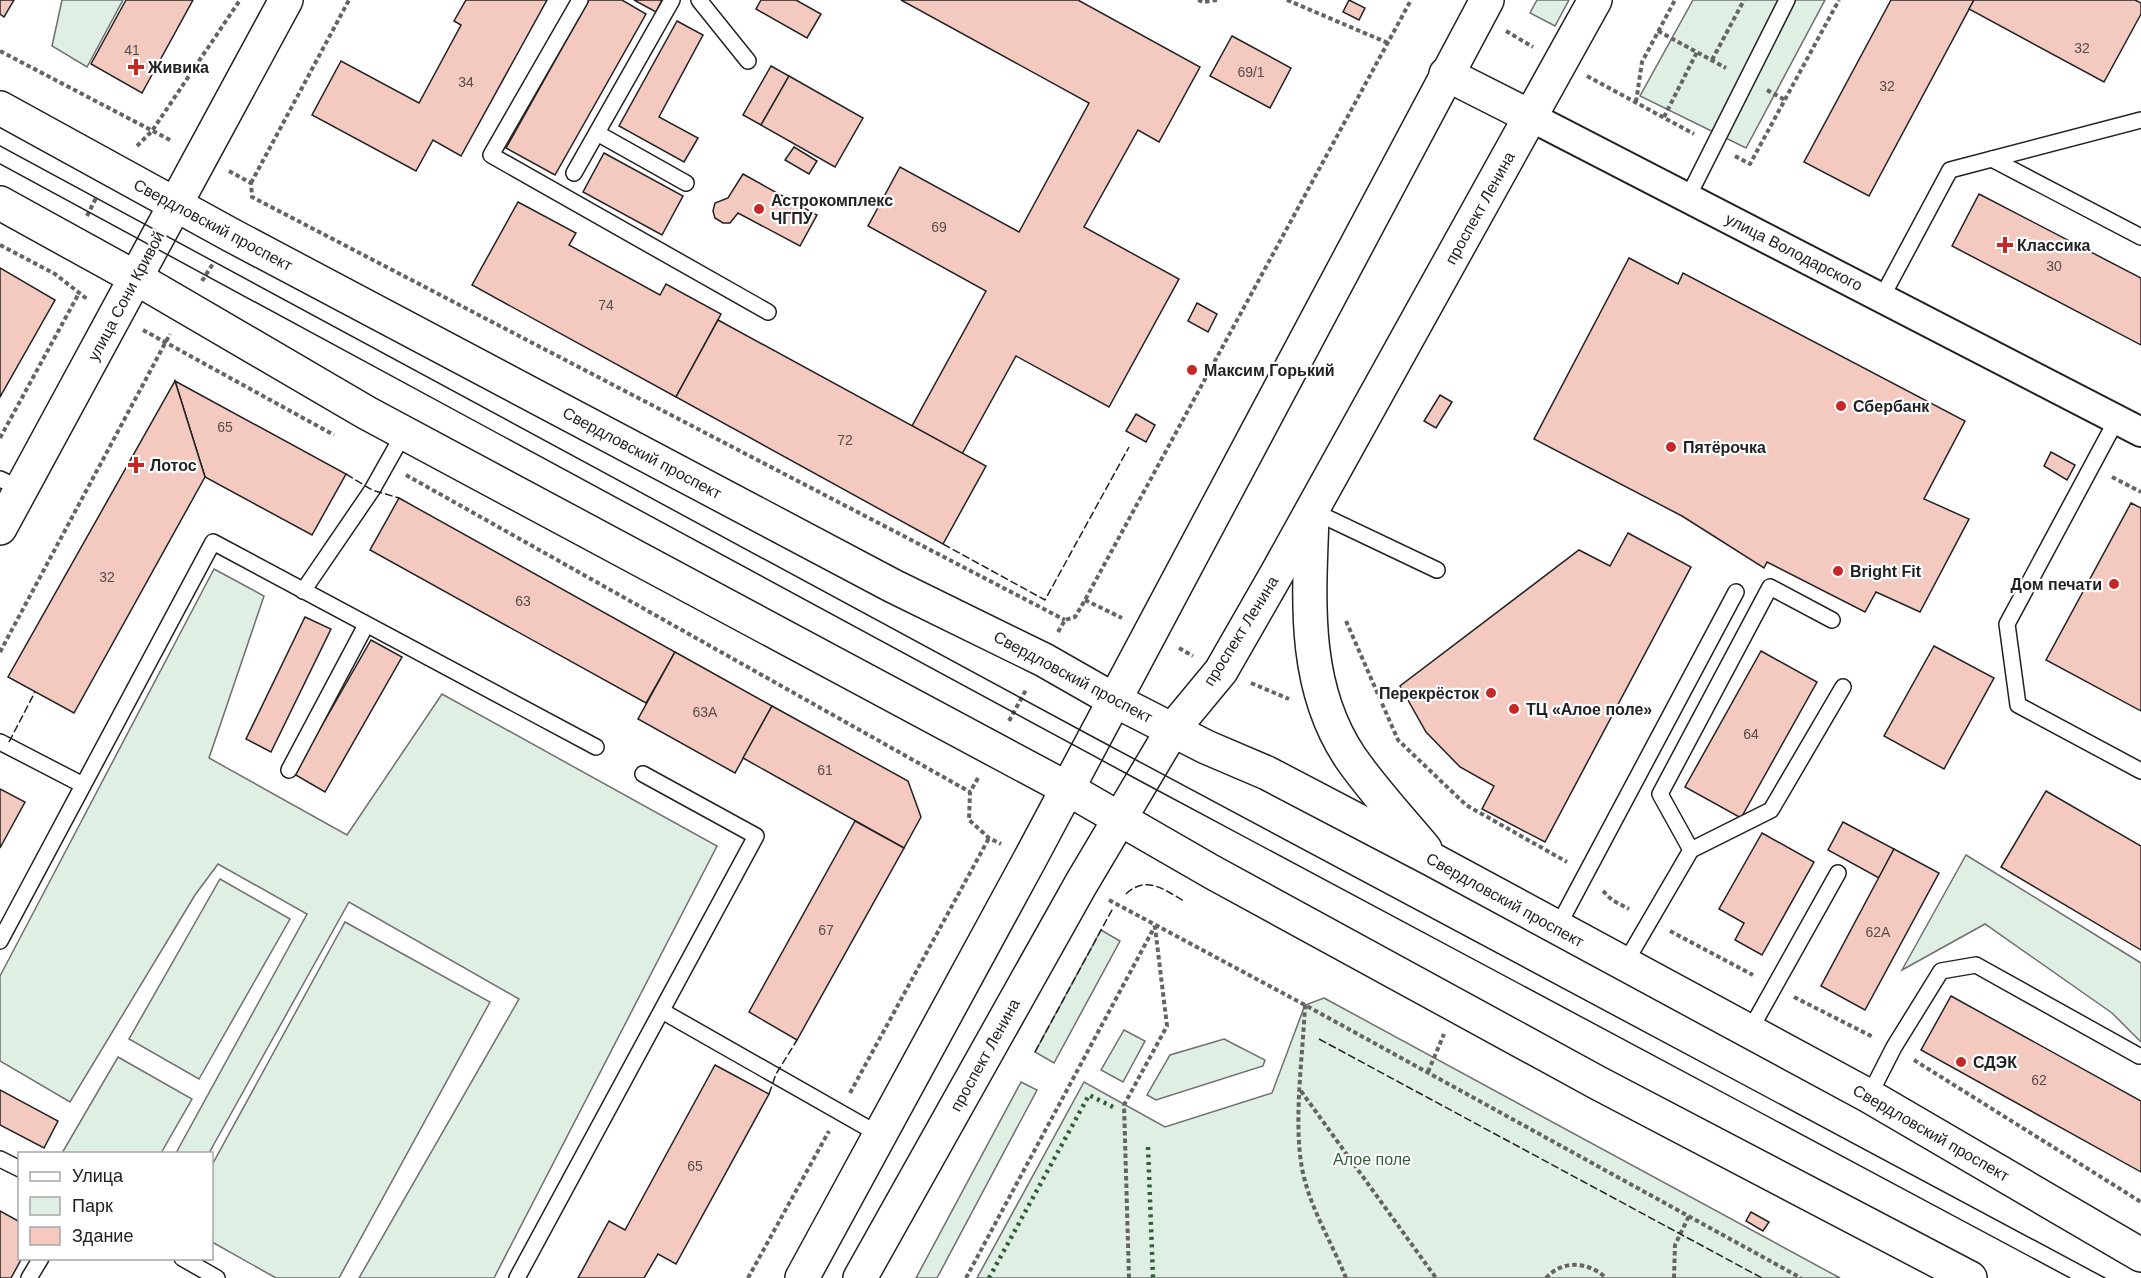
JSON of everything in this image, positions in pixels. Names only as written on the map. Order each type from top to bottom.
[{"type":"main road","name":"улица Сони Кривой","points":[[0,528],[11,484],[116,315],[286,0]]},
{"type":"main road","points":[[802,1278],[1068,789],[1487,0]]},
{"type":"main road","name":"проспект Ленина","points":[[860,1278],[1173,729],[1221,670],[1312,511],[1595,0]]},
{"type":"main road","name":"улица Володарского","points":[[1446,74],[1531,117]]},
{"type":"main road","name":"Свердловский проспект","points":[[0,108],[231,235],[893,585],[1044,660],[1114,700],[1268,773],[1433,860],[1869,1096],[2141,1256]]},
{"type":"main road","points":[[0,203],[187,307],[404,433],[1068,789],[1598,1083],[1970,1278]]},
{"type":"main road","points":[[1312,511],[1308,604],[1314,661],[1329,717],[1350,756],[1433,860]]},
{"type":"street","name":"улица Володарского","points":[[1531,117],[2129,425]]},
{"type":"lane","points":[[580,0],[490,155],[768,312]]},
{"type":"lane","points":[[574,173],[672,0]]},
{"type":"lane","points":[[699,0],[748,61]]},
{"type":"lane","points":[[1688,197],[1786,0]]},
{"type":"lane","points":[[1882,297],[1950,170],[2141,120]]},
{"type":"lane","points":[[597,133],[686,183]]},
{"type":"lane","points":[[1992,159],[2141,237]]},
{"type":"lane","points":[[2129,425],[2092,466],[2007,624],[2018,705],[2141,771]]},
{"type":"lane","points":[[303,591],[372,490],[404,433]]},
{"type":"lane","points":[[1312,511],[1437,570]]},
{"type":"lane","points":[[0,941],[213,542],[596,747]]},
{"type":"lane","points":[[1691,850],[1660,794],[1770,587],[1832,620]]},
{"type":"lane","points":[[1557,928],[1736,592]]},
{"type":"lane","points":[[289,770],[366,625]]},
{"type":"lane","points":[[1624,965],[1691,850],[1771,810],[1843,687]]},
{"type":"lane","points":[[0,742],[83,785]]},
{"type":"lane","points":[[517,1278],[756,836],[644,774]]},
{"type":"lane","points":[[1749,1032],[1838,873]]},
{"type":"lane","points":[[1869,1096],[1894,1047],[1941,971],[1977,965],[2139,1056]]},
{"type":"lane","points":[[662,1011],[880,1135]]},
{"type":"lane","points":[[0,1159],[18,1168]]},
{"type":"lane","points":[[29,1278],[40,1260]]},
{"type":"lane","points":[[186,1260],[217,1278]]},
{"type":"path","points":[[130,152],[152,131],[240,0]]},
{"type":"path","points":[[0,652],[166,341],[252,197],[251,183],[349,0]]},
{"type":"path","points":[[1198,0],[1203,2],[1217,0]]},
{"type":"path","points":[[1287,0],[1388,43]]},
{"type":"path","points":[[252,197],[1065,620],[1075,617],[1085,600],[1411,0]]},
{"type":"path","points":[[1636,102],[1642,62],[1675,0]]},
{"type":"path","points":[[1712,60],[1744,0]]},
{"type":"path","points":[[1750,164],[1839,0]]},
{"type":"path","points":[[1658,32],[1785,100]]},
{"type":"path","points":[[0,51],[202,155],[251,183]]},
{"type":"path","points":[[1664,117],[1697,52]]},
{"type":"path","points":[[0,244],[55,274],[78,295],[166,341],[336,436]]},
{"type":"path","points":[[0,438],[78,295]]},
{"type":"path","points":[[386,464],[970,792],[969,820],[989,838],[1030,859]]},
{"type":"path","points":[[2092,466],[2141,492]]},
{"type":"path","points":[[1344,614],[1346,625],[1398,740],[1466,805],[1586,873],[1612,900],[1775,987],[1894,1047],[2141,1202]]},
{"type":"path","points":[[748,1278],[989,838]]},
{"type":"path","points":[[1112,902],[1305,1005],[1801,1278]]},
{"type":"path","points":[[966,1278],[1155,926]]},
{"type":"path","points":[[1129,1278],[1124,1105],[1167,1026],[1155,926]]},
{"type":"path","points":[[1305,1005],[1301,1091],[1301,1162],[1318,1217],[1346,1278]]},
{"type":"path","points":[[1301,1091],[1436,1278]]},
{"type":"path","points":[[1674,1278],[1675,1245],[1689,1216]]},
{"type":"path","points":[[1546,1278],[1568,1265],[1586,1265],[1606,1278]]},
{"type":"green space","points":[[62,0],[123,0],[87,67],[52,46]]},
{"type":"green space","points":[[1537,0],[1569,0],[1555,26],[1530,13]]},
{"type":"green space","points":[[1693,0],[1825,0],[1746,148],[1640,96]]},
{"type":"green space","points":[[214,569],[264,596],[209,758],[347,835],[442,694],[717,846],[494,1278],[359,1278],[519,999],[349,902],[210,1152],[177,1152],[307,914],[218,864],[195,895],[70,1102],[0,1061],[0,976]]},
{"type":"green space","points":[[1966,855],[2141,963],[2141,1042],[2112,1013],[1985,924],[1902,970]]},
{"type":"green space","points":[[220,879],[290,919],[199,1079],[129,1039]]},
{"type":"green space","points":[[345,922],[490,1002],[339,1278],[276,1278],[213,1243],[213,1163]]},
{"type":"green space","points":[[1101,930],[1120,941],[1054,1063],[1035,1052]]},
{"type":"green space","name":"Алое поле","points":[[1324,998],[1840,1278],[977,1278],[1084,1082],[1165,1127],[1272,1093],[1305,1005]]},
{"type":"green space","points":[[1124,1030],[1145,1041],[1123,1082],[1101,1070]]},
{"type":"green space","points":[[1224,1039],[1265,1060],[1263,1066],[1156,1100],[1147,1095],[1170,1055]]},
{"type":"green space","points":[[118,1057],[192,1099],[162,1152],[63,1152]]},
{"type":"green space","points":[[1021,1082],[1037,1090],[937,1278],[916,1278]]},
{"type":"building","points":[[0,0],[14,0],[4,17],[0,14]]},
{"type":"building","points":[[126,0],[193,0],[142,93],[91,64]]},
{"type":"building","points":[[466,0],[547,0],[461,156],[433,140],[416,171],[312,115],[341,61],[419,103],[461,25],[454,21]]},
{"type":"building","points":[[589,0],[622,0],[646,14],[555,175],[506,148]]},
{"type":"building","points":[[634,0],[662,0],[656,12]]},
{"type":"building","points":[[761,0],[796,0],[821,14],[807,38],[756,9]]},
{"type":"building","points":[[901,0],[1078,0],[1200,67],[1159,142],[1138,130],[1084,227],[1179,279],[1109,407],[1016,356],[962,454],[912,426],[986,291],[868,226],[900,167],[1019,232],[1089,103]]},
{"type":"building","points":[[1349,0],[1365,8],[1359,20],[1343,12]]},
{"type":"building","points":[[1891,0],[1974,0],[1869,196],[1804,162]]},
{"type":"building","points":[[1974,0],[2135,0],[2141,3],[2141,14],[2104,82],[1969,9]]},
{"type":"building","points":[[677,21],[703,35],[659,117],[698,138],[684,162],[619,126]]},
{"type":"building","points":[[1232,36],[1291,68],[1270,108],[1210,76]]},
{"type":"building","points":[[771,66],[789,76],[761,125],[743,115]]},
{"type":"building","points":[[789,76],[863,118],[835,167],[761,125]]},
{"type":"building","points":[[794,147],[817,161],[809,174],[785,160]]},
{"type":"building","points":[[604,153],[683,196],[662,235],[583,192]]},
{"type":"building","name":"Астрокомплекс ЧГПУ","points":[[743,174],[817,215],[800,246],[738,213],[730,223],[723,223],[715,218],[713,211],[715,203],[728,198]]},
{"type":"building","points":[[1979,194],[2141,278],[2141,345],[1952,246]]},
{"type":"building","points":[[518,202],[576,233],[569,245],[660,295],[666,284],[721,314],[676,397],[472,285]]},
{"type":"building","points":[[1629,258],[1678,284],[1683,273],[1965,421],[1924,499],[1969,519],[1920,612],[1876,592],[1865,612],[1767,562],[1764,568],[1682,516],[1534,439]]},
{"type":"building","points":[[0,268],[55,300],[0,397]]},
{"type":"building","points":[[1197,303],[1217,314],[1208,332],[1188,321]]},
{"type":"building","points":[[718,320],[986,466],[943,544],[676,397]]},
{"type":"building","points":[[175,381],[346,474],[312,535],[205,477]]},
{"type":"building","points":[[175,381],[205,477],[74,713],[8,677]]},
{"type":"building","points":[[1440,395],[1452,402],[1436,428],[1424,421]]},
{"type":"building","points":[[1136,414],[1155,425],[1146,442],[1126,431]]},
{"type":"building","points":[[2051,452],[2075,465],[2067,480],[2044,466]]},
{"type":"building","points":[[399,498],[675,652],[646,703],[370,550]]},
{"type":"building","name":"Дом печати","points":[[2131,503],[2141,508],[2141,711],[2046,660]]},
{"type":"building","name":"ТЦ «Алое поле»","points":[[1628,533],[1691,567],[1545,842],[1482,809],[1494,786],[1460,767],[1426,732],[1400,686],[1579,550],[1610,566]]},
{"type":"building","points":[[305,617],[331,629],[271,752],[246,739]]},
{"type":"building","points":[[371,640],[402,657],[325,792],[294,774]]},
{"type":"building","points":[[1934,646],[1994,678],[1944,769],[1884,736]]},
{"type":"building","points":[[1761,651],[1817,682],[1741,818],[1685,787]]},
{"type":"building","points":[[675,652],[772,706],[735,773],[638,719]]},
{"type":"building","points":[[772,706],[908,781],[921,817],[904,848],[743,758]]},
{"type":"building","points":[[0,789],[25,802],[0,848]]},
{"type":"building","points":[[2046,791],[2141,846],[2141,950],[2001,867]]},
{"type":"building","points":[[855,821],[904,848],[797,1040],[749,1012]]},
{"type":"building","points":[[1843,822],[1894,849],[1879,878],[1828,850]]},
{"type":"building","points":[[1762,833],[1814,862],[1762,955],[1735,940],[1744,923],[1719,909]]},
{"type":"building","points":[[1894,849],[1939,873],[1865,1010],[1821,986]]},
{"type":"building","points":[[1951,996],[2141,1101],[2141,1172],[1921,1050]]},
{"type":"building","points":[[715,1065],[769,1094],[676,1264],[658,1254],[644,1278],[578,1278],[609,1221],[625,1230]]},
{"type":"building","points":[[0,1090],[58,1121],[44,1148],[0,1125]]},
{"type":"building","points":[[0,1211],[18,1221],[18,1260],[21,1260],[11,1278],[0,1278]]},
{"type":"building","points":[[1751,1212],[1769,1222],[1763,1231],[1746,1221]]},
{"type":"tram line","points":[[0,146],[1095,738],[2105,1278]]},
{"type":"tram line","points":[[0,164],[1142,782],[2070,1278]]},
{"type":"hedge","points":[[989,1278],[1089,1095],[1113,1107]]},
{"type":"hedge","points":[[1148,1147],[1153,1278]]},
{"type":"fence","points":[[943,544],[1045,600],[1129,447]]},
{"type":"fence","points":[[346,474],[372,490],[399,498]]},
{"type":"fence","points":[[9,742],[35,692]]},
{"type":"fence","points":[[1126,894],[1133,888],[1148,885],[1162,889],[1184,901]]},
{"type":"fence","points":[[1035,1052],[1113,908]]},
{"type":"fence","points":[[1319,1039],[1762,1278]]},
{"type":"fence","points":[[769,1094],[776,1074],[797,1040]]},
{"type":"place","name":"Живика","points":[[136,67]]},
{"type":"place","name":"Астрокомплекс ЧГПУ","points":[[759,209]]},
{"type":"place","name":"Классика","points":[[2005,245]]},
{"type":"place","name":"Максим Горький","points":[[1192,370]]},
{"type":"place","name":"Сбербанк","points":[[1841,406]]},
{"type":"place","name":"Пятёрочка","points":[[1671,447]]},
{"type":"place","name":"Лотос","points":[[136,465]]},
{"type":"place","name":"Bright Fit","points":[[1838,571]]},
{"type":"place","name":"Дом печати","points":[[2114,584]]},
{"type":"place","name":"Перекрёсток","points":[[1491,693]]},
{"type":"place","name":"ТЦ «Алое поле»","points":[[1514,709]]},
{"type":"place","name":"СДЭК","points":[[1961,1062]]}]
